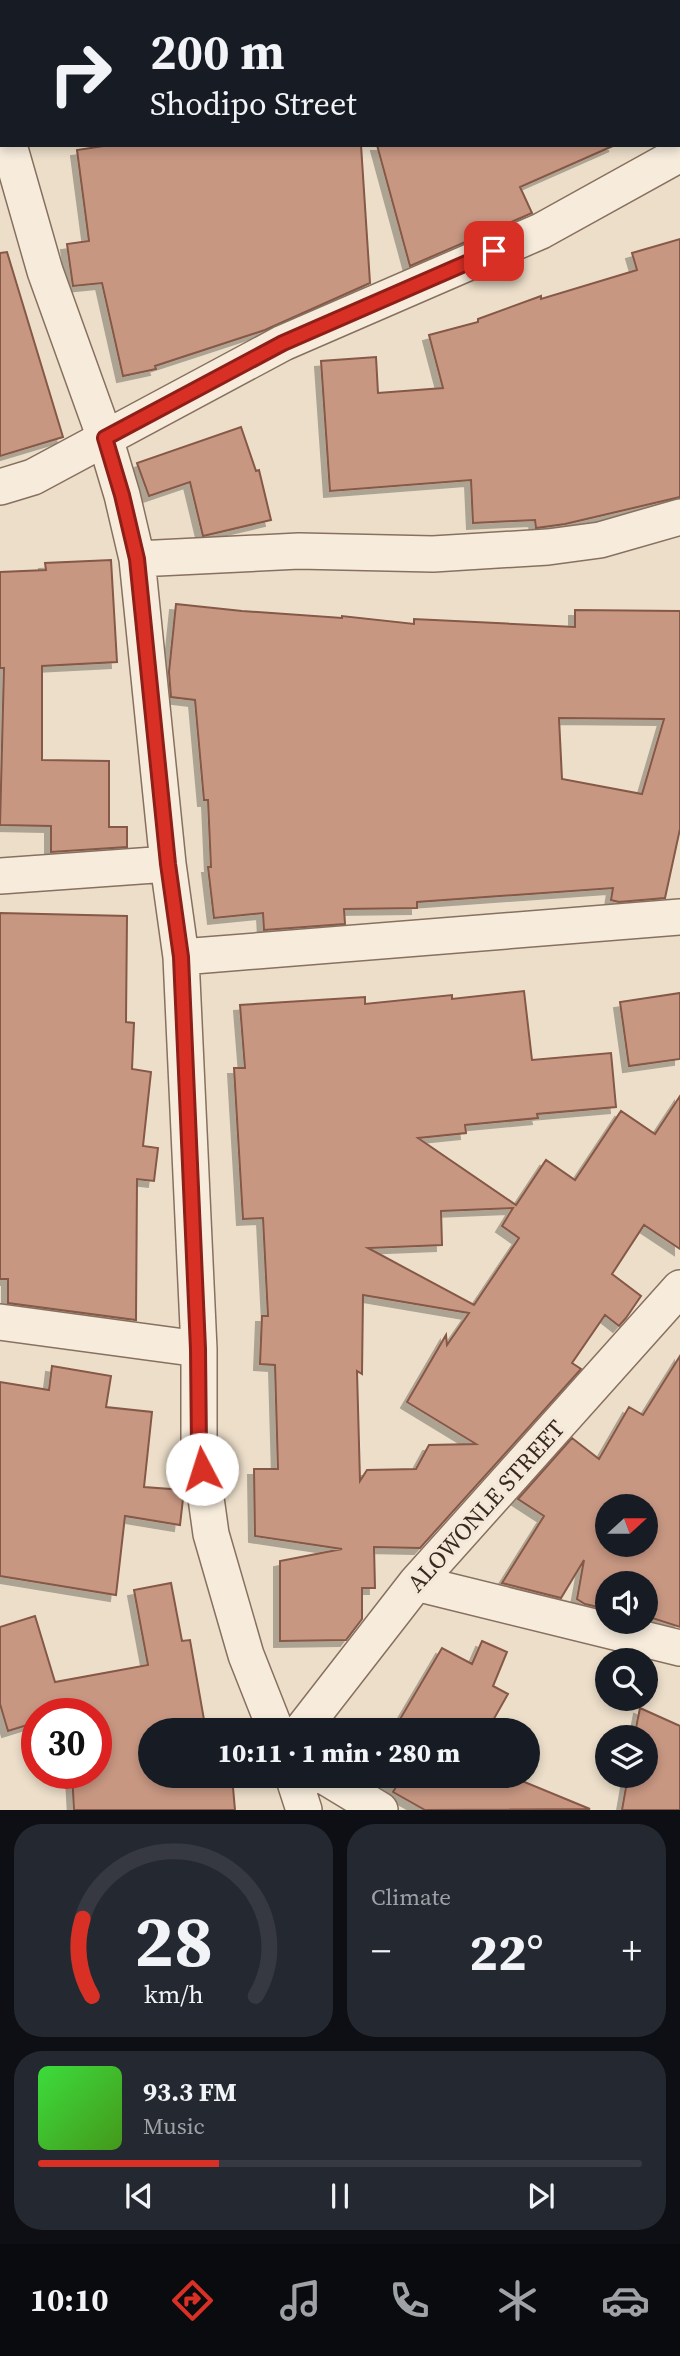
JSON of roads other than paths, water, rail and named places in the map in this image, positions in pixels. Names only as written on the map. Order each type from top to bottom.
[{"type":"street","points":[[10,147],[45,271],[105,438],[137,559],[168,864],[181,957],[198,1349],[199,1448],[211,1534],[246,1655],[271,1718]]},
{"type":"street","points":[[0,487],[33,477],[283,343],[541,231],[680,154]]},
{"type":"street","points":[[137,559],[299,551],[433,554],[548,547],[600,540],[680,517]]},
{"type":"street","points":[[0,876],[168,864]]},
{"type":"street","points":[[181,957],[680,916]]},
{"type":"street","name":"ALOWONLE STREET","points":[[311,1718],[416,1583],[669,1320],[680,1288]]},
{"type":"street","points":[[0,1322],[198,1349]]},
{"type":"street","points":[[416,1583],[680,1648]]},
{"type":"street","points":[[297,1788],[304,1810]]},
{"type":"street","points":[[344,1788],[380,1810]]}]
